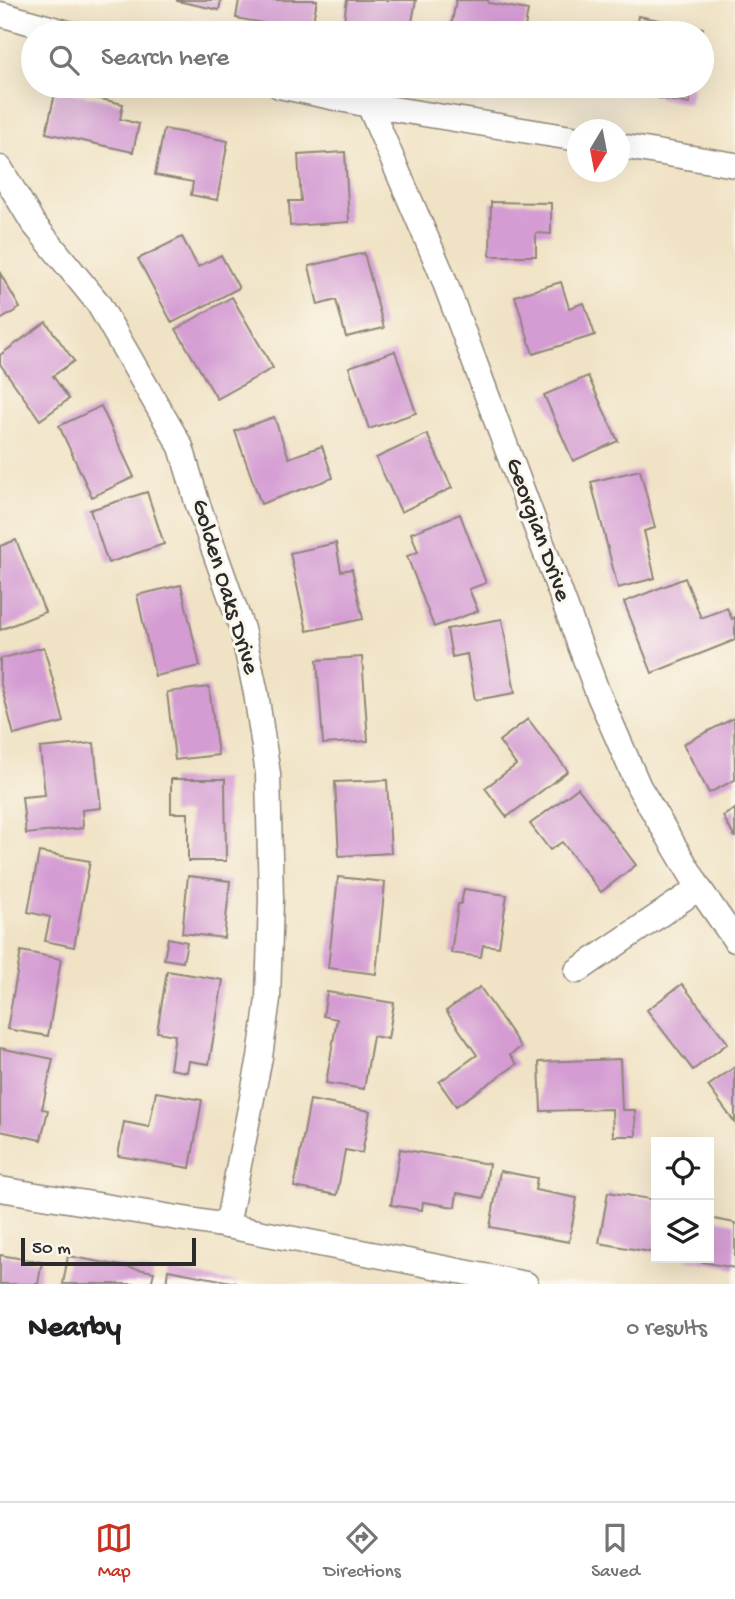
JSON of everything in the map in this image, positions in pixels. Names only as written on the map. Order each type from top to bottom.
[{"type":"street","points":[[0,15],[23,21]]},
{"type":"street","points":[[336,98],[567,137]]},
{"type":"street","name":"Georgian Drive","points":[[369,105],[440,272],[597,691],[639,787],[699,888],[735,940]]},
{"type":"street","points":[[630,148],[735,165]]},
{"type":"street","name":"Golden Oaks Drive","points":[[0,168],[33,223],[98,303],[181,447],[197,502],[242,629],[256,693],[268,774],[271,899],[268,999],[260,1057],[227,1226]]},
{"type":"street","points":[[577,971],[699,888]]},
{"type":"street","points":[[0,1189],[227,1226],[521,1283]]},
{"type":"building","points":[[177,0],[221,0],[219,10]]},
{"type":"building","points":[[239,0],[317,0],[313,21],[252,21],[236,18]]},
{"type":"building","points":[[347,0],[416,0],[412,21],[344,21]]},
{"type":"building","points":[[456,0],[488,0],[488,3],[528,10],[526,21],[452,21]]},
{"type":"building","points":[[638,16],[665,21],[637,21]]},
{"type":"building","points":[[54,98],[96,98],[123,104],[120,119],[139,124],[133,152],[46,133]]},
{"type":"building","points":[[658,98],[690,98],[689,104]]},
{"type":"building","points":[[164,129],[228,141],[217,200],[191,195],[193,182],[155,175]]},
{"type":"building","points":[[345,152],[349,222],[290,226],[289,201],[301,201],[298,155]]},
{"type":"building","points":[[491,202],[551,203],[551,234],[536,233],[536,256],[490,256]]},
{"type":"building","points":[[182,237],[198,267],[221,255],[239,288],[172,323],[138,259]]},
{"type":"building","points":[[364,253],[384,328],[346,337],[336,300],[318,305],[309,266]]},
{"type":"building","points":[[0,273],[20,308],[0,320]]},
{"type":"building","points":[[561,282],[569,308],[584,303],[595,335],[533,354],[515,296]]},
{"type":"building","points":[[232,297],[273,368],[217,399],[176,329]]},
{"type":"building","points":[[46,322],[74,361],[53,376],[69,399],[40,420],[0,364],[0,355]]},
{"type":"building","points":[[395,351],[416,413],[369,429],[349,367]]},
{"type":"building","points":[[588,376],[618,441],[573,461],[544,395]]},
{"type":"building","points":[[101,406],[134,477],[92,497],[59,426]]},
{"type":"building","points":[[274,417],[289,458],[322,446],[333,478],[261,504],[235,431]]},
{"type":"building","points":[[427,434],[452,488],[401,512],[376,458]]},
{"type":"building","points":[[640,470],[655,528],[644,531],[655,578],[618,588],[591,482]]},
{"type":"building","points":[[147,492],[164,544],[108,563],[90,510]]},
{"type":"building","points":[[460,514],[486,583],[469,589],[478,611],[434,627],[407,556],[418,552],[411,533]]},
{"type":"building","points":[[16,540],[45,612],[0,630],[0,546]]},
{"type":"building","points":[[336,543],[341,571],[352,569],[363,619],[307,631],[290,553]]},
{"type":"building","points":[[685,578],[701,618],[727,608],[732,619],[735,617],[735,640],[652,673],[624,602]]},
{"type":"building","points":[[181,585],[200,666],[155,676],[137,595]]},
{"type":"building","points":[[502,619],[515,693],[475,700],[467,654],[452,657],[447,629]]},
{"type":"building","points":[[44,647],[64,722],[14,735],[0,681],[0,659]]},
{"type":"building","points":[[362,657],[368,741],[323,744],[317,660]]},
{"type":"building","points":[[209,687],[218,755],[175,760],[167,692]]},
{"type":"building","points":[[734,718],[735,780],[709,793],[683,744]]},
{"type":"building","points":[[528,719],[568,771],[507,817],[485,788],[516,765],[499,741]]},
{"type":"building","points":[[94,743],[101,808],[82,810],[83,828],[26,834],[22,797],[45,795],[40,748]]},
{"type":"building","points":[[171,779],[225,779],[226,861],[188,861],[188,813],[171,813]]},
{"type":"building","points":[[387,780],[391,853],[339,856],[335,782]]},
{"type":"building","points":[[578,788],[636,865],[601,892],[562,842],[550,850],[530,824]]},
{"type":"building","points":[[735,809],[735,838],[723,816]]},
{"type":"building","points":[[39,852],[90,861],[74,947],[45,941],[50,917],[28,912]]},
{"type":"building","points":[[188,876],[230,881],[224,938],[182,933]]},
{"type":"building","points":[[338,877],[385,882],[376,974],[328,968]]},
{"type":"building","points":[[464,889],[507,895],[499,947],[483,945],[481,957],[451,953],[458,904],[461,904]]},
{"type":"building","points":[[168,938],[187,942],[183,962],[164,959]]},
{"type":"building","points":[[21,951],[61,959],[48,1036],[7,1029]]},
{"type":"building","points":[[167,971],[223,980],[209,1064],[189,1061],[187,1072],[170,1069],[175,1035],[157,1032]]},
{"type":"building","points":[[682,984],[728,1043],[693,1070],[647,1010]]},
{"type":"building","points":[[480,987],[521,1047],[510,1055],[517,1064],[456,1106],[439,1082],[477,1055],[446,1011]]},
{"type":"building","points":[[327,992],[394,1003],[388,1039],[373,1036],[364,1089],[326,1083],[337,1019],[323,1016]]},
{"type":"building","points":[[0,1048],[53,1059],[42,1109],[48,1110],[41,1140],[0,1131]]},
{"type":"building","points":[[620,1059],[622,1110],[635,1110],[636,1136],[613,1136],[612,1109],[541,1111],[539,1062]]},
{"type":"building","points":[[735,1067],[735,1123],[708,1086]]},
{"type":"building","points":[[156,1092],[202,1100],[190,1168],[118,1156],[124,1122],[149,1127]]},
{"type":"building","points":[[310,1100],[370,1111],[362,1153],[345,1150],[337,1195],[294,1187]]},
{"type":"building","points":[[400,1149],[489,1164],[484,1198],[457,1193],[455,1207],[423,1202],[422,1210],[391,1205]]},
{"type":"building","points":[[500,1171],[537,1178],[535,1190],[577,1198],[569,1242],[490,1227]]},
{"type":"building","points":[[608,1192],[651,1199],[651,1252],[599,1243]]},
{"type":"building","points":[[714,1219],[735,1223],[735,1268],[707,1263],[714,1263]]},
{"type":"building","points":[[0,1255],[42,1262],[38,1284],[0,1284]]},
{"type":"building","points":[[68,1256],[154,1272],[151,1284],[63,1284]]},
{"type":"building","points":[[168,1270],[237,1283],[237,1284],[166,1284]]}]
